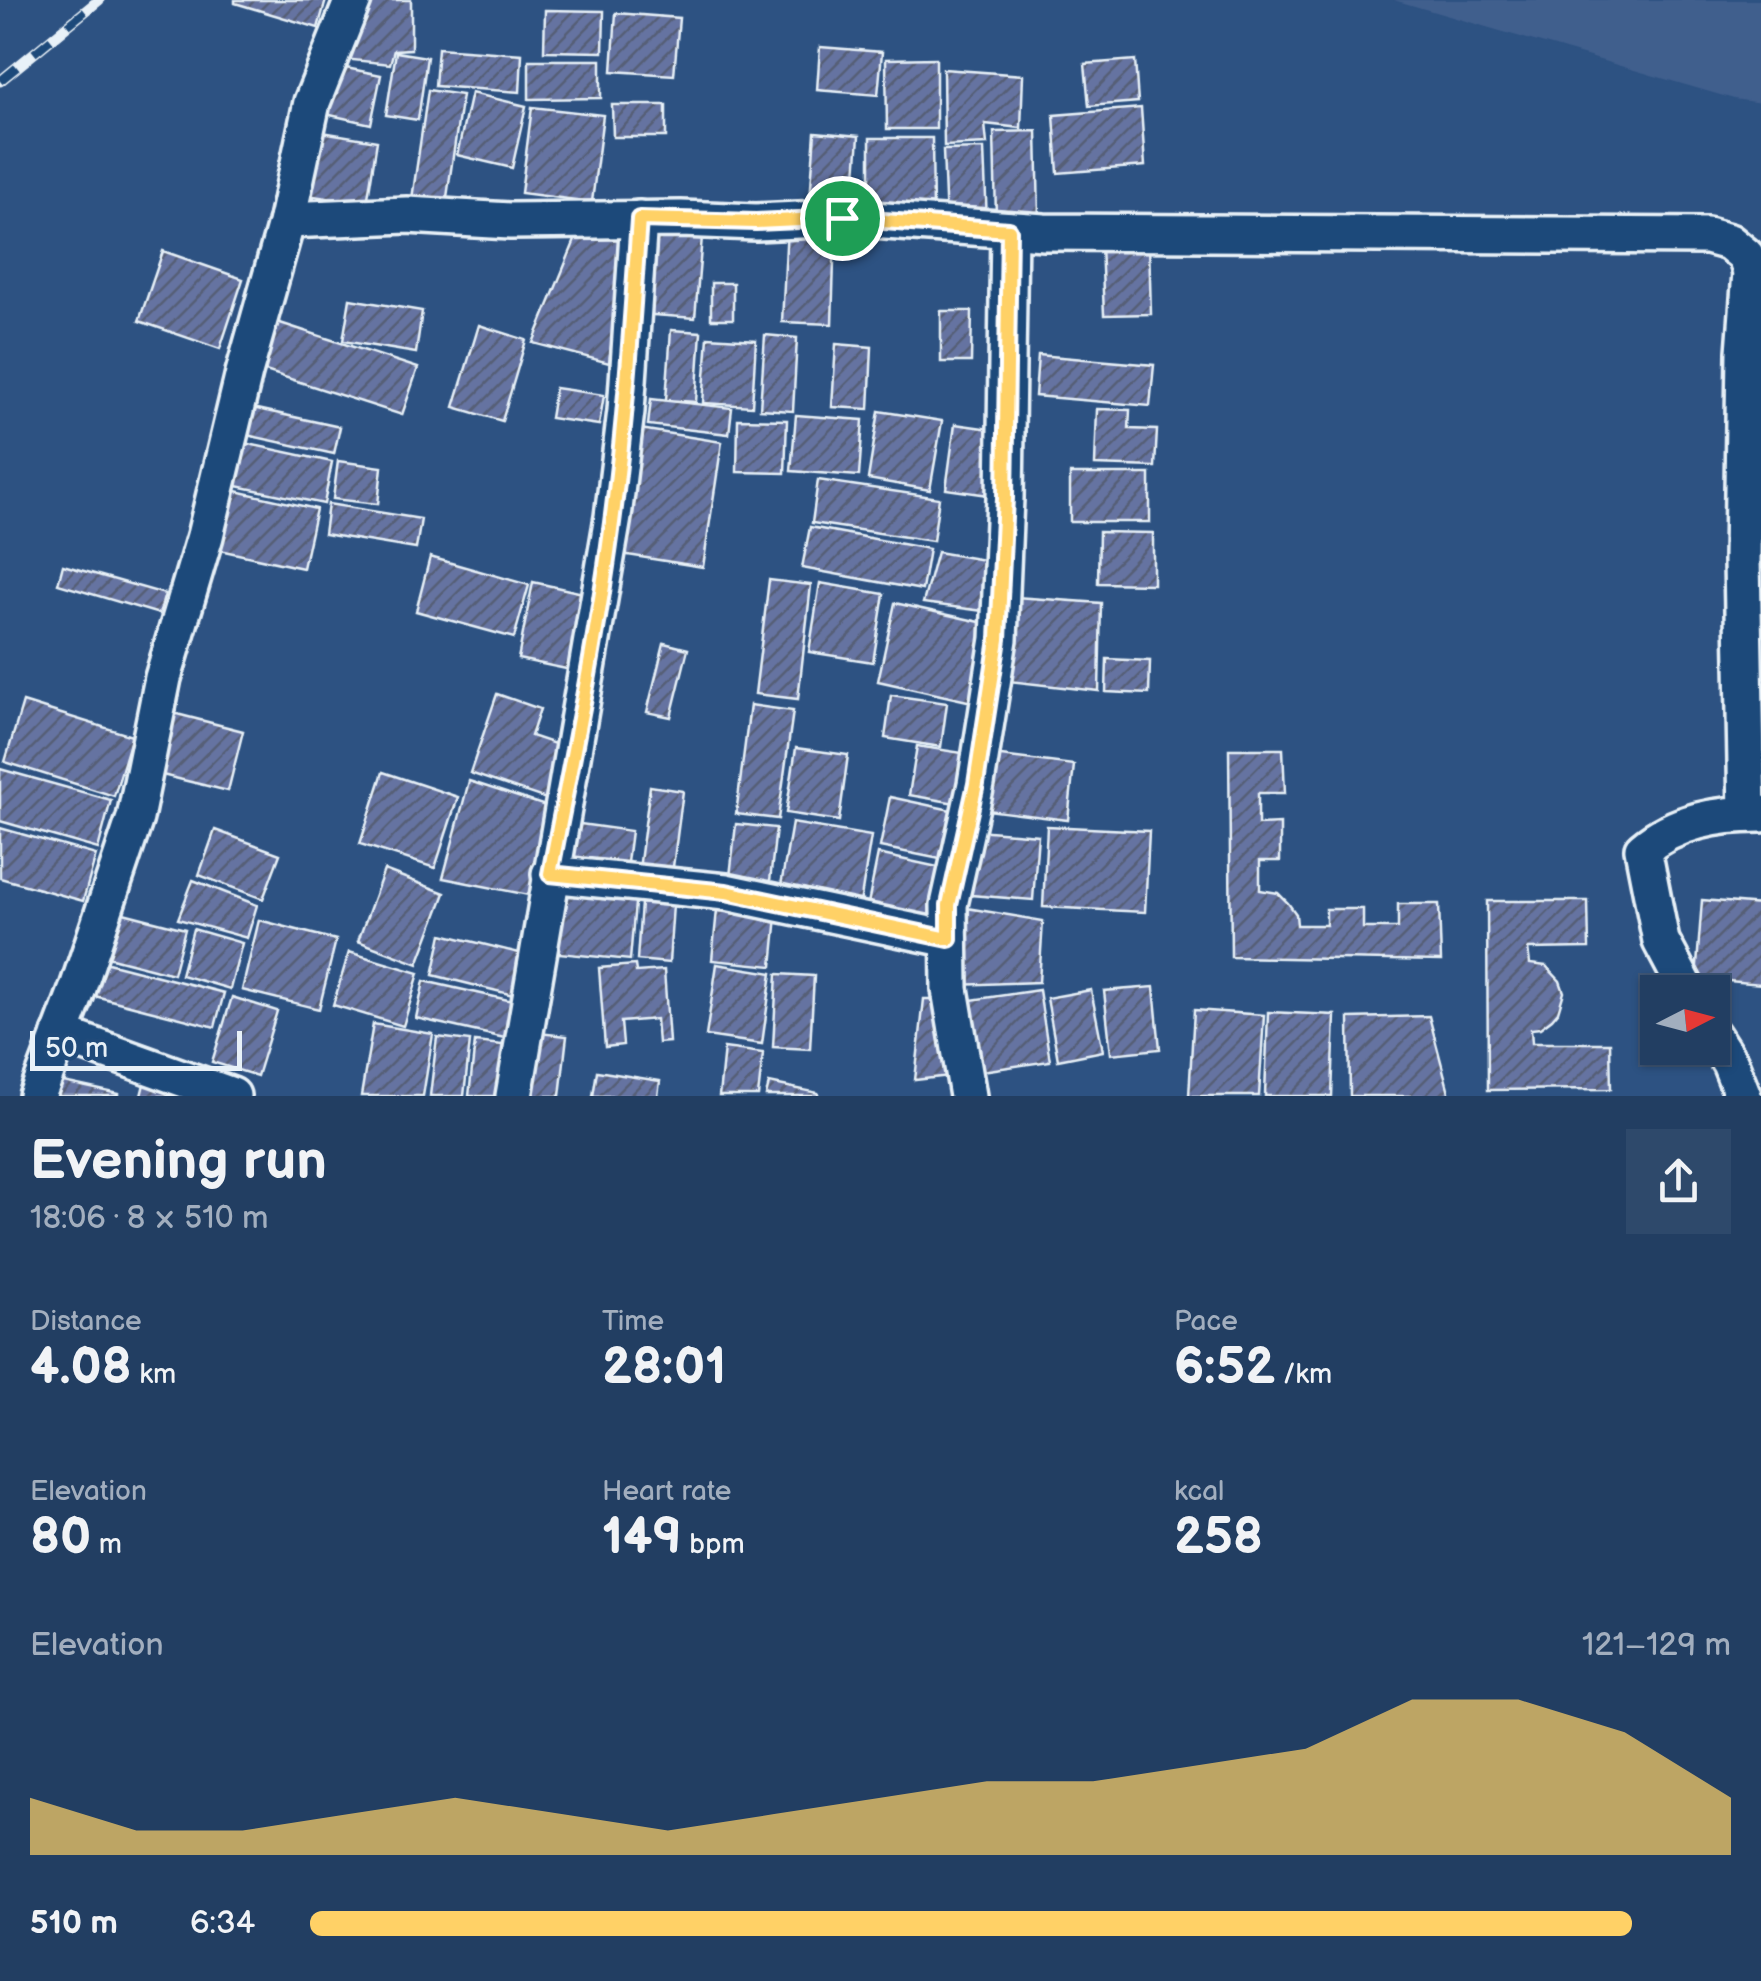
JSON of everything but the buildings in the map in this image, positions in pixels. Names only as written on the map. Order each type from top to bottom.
[{"type":"street","points":[[36,1096],[135,818],[163,678],[205,536],[244,373],[287,220],[312,102],[352,0]]},
{"type":"street","points":[[287,220],[407,215],[510,221],[756,222],[842,218],[1009,230],[1707,236],[1729,242],[1746,256],[1751,272],[1753,353],[1742,561],[1754,814],[1708,819],[1664,831],[1643,849],[1662,942],[1679,975]]},
{"type":"street","points":[[514,1096],[613,517],[626,411],[639,219]]},
{"type":"street","points":[[968,1096],[950,989],[949,905],[976,784],[998,639],[1005,498],[1009,230]]},
{"type":"street","points":[[550,874],[726,892],[949,939]]},
{"type":"street","points":[[60,1034],[232,1096]]},
{"type":"street","points":[[1730,1062],[1743,1096]]},
{"type":"shaded area","points":[[1394,0],[1761,0],[1761,103],[1734,99]]},
{"type":"railway","points":[[0,81],[99,0]]},
{"type":"route","points":[[842,218],[1009,230],[1005,498],[998,639],[976,784],[949,905],[949,939],[726,892],[550,874],[613,517],[626,411],[639,219],[756,222],[842,218]]}]
